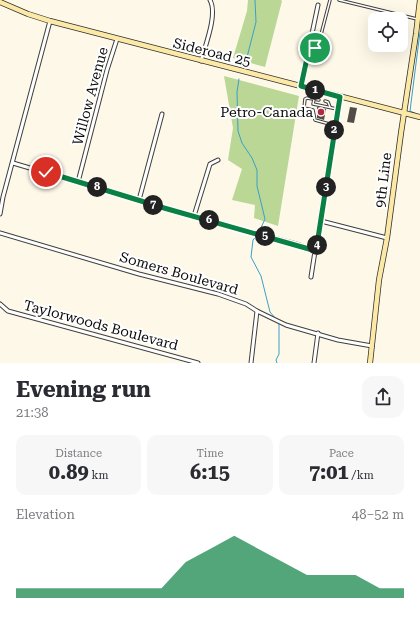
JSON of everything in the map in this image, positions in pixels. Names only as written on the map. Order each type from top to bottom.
[{"type":"main road","name":"9th Line","points":[[370,363],[379,280],[387,238],[404,112],[418,34],[417,19],[420,0]]},
{"type":"main road","name":"Sideroad 25","points":[[1,2],[28,14],[50,21],[420,117]]},
{"type":"street","points":[[201,61],[213,20],[212,3],[210,0]]},
{"type":"street","points":[[301,86],[318,5]]},
{"type":"street","points":[[0,214],[50,21]]},
{"type":"street","name":"Willow Avenue","points":[[78,182],[117,39]]},
{"type":"street","points":[[311,277],[340,97]]},
{"type":"street","points":[[139,200],[162,114]]},
{"type":"street","points":[[194,216],[210,164],[218,160]]},
{"type":"street","points":[[13,162],[316,251]]},
{"type":"street","points":[[321,221],[387,238]]},
{"type":"street","name":"Somers Boulevard","points":[[0,233],[139,274],[218,294],[246,304],[256,311],[286,325],[338,340],[372,346]]},
{"type":"street","name":"Taylorwoods Boulevard","points":[[0,304],[8,311],[198,363]]},
{"type":"street","points":[[251,363],[256,311]]},
{"type":"street","points":[[314,363],[318,333]]},
{"type":"street","points":[[175,363],[176,357]]},
{"type":"lane","points":[[309,49],[318,46],[330,0]]},
{"type":"lane","points":[[339,0],[417,19]]},
{"type":"lane","points":[[316,90],[313,104],[338,109]]},
{"type":"lane","points":[[319,100],[305,99],[304,108],[314,110],[315,120],[335,125]]},
{"type":"lane","points":[[325,102],[328,102],[330,108]]},
{"type":"green space","points":[[248,0],[282,1],[265,67],[233,58],[247,11]]},
{"type":"green space","points":[[224,76],[299,96],[278,226],[254,218],[255,205],[232,200],[242,169],[228,160],[233,128]]},
{"type":"building","name":"Petro-Canada","points":[[317,107],[326,109],[324,120],[317,118]]},
{"type":"building","points":[[350,107],[357,108],[354,123],[347,122]]},
{"type":"waterway","points":[[245,65],[256,22],[255,0]]},
{"type":"waterway","points":[[417,114],[410,111],[420,32]]},
{"type":"waterway","points":[[239,79],[237,92],[238,131],[242,143],[252,158],[257,170],[257,186],[265,219],[259,232]]},
{"type":"waterway","points":[[257,235],[253,240],[251,257],[261,276],[270,312],[276,319]]},
{"type":"waterway","points":[[277,363],[276,360],[279,354],[279,323]]},
{"type":"place","name":"Petro-Canada","points":[[321,112]]},
{"type":"route","points":[[46,172],[164,208],[300,245],[316,251],[340,97],[301,86],[309,49],[315,48]]}]
